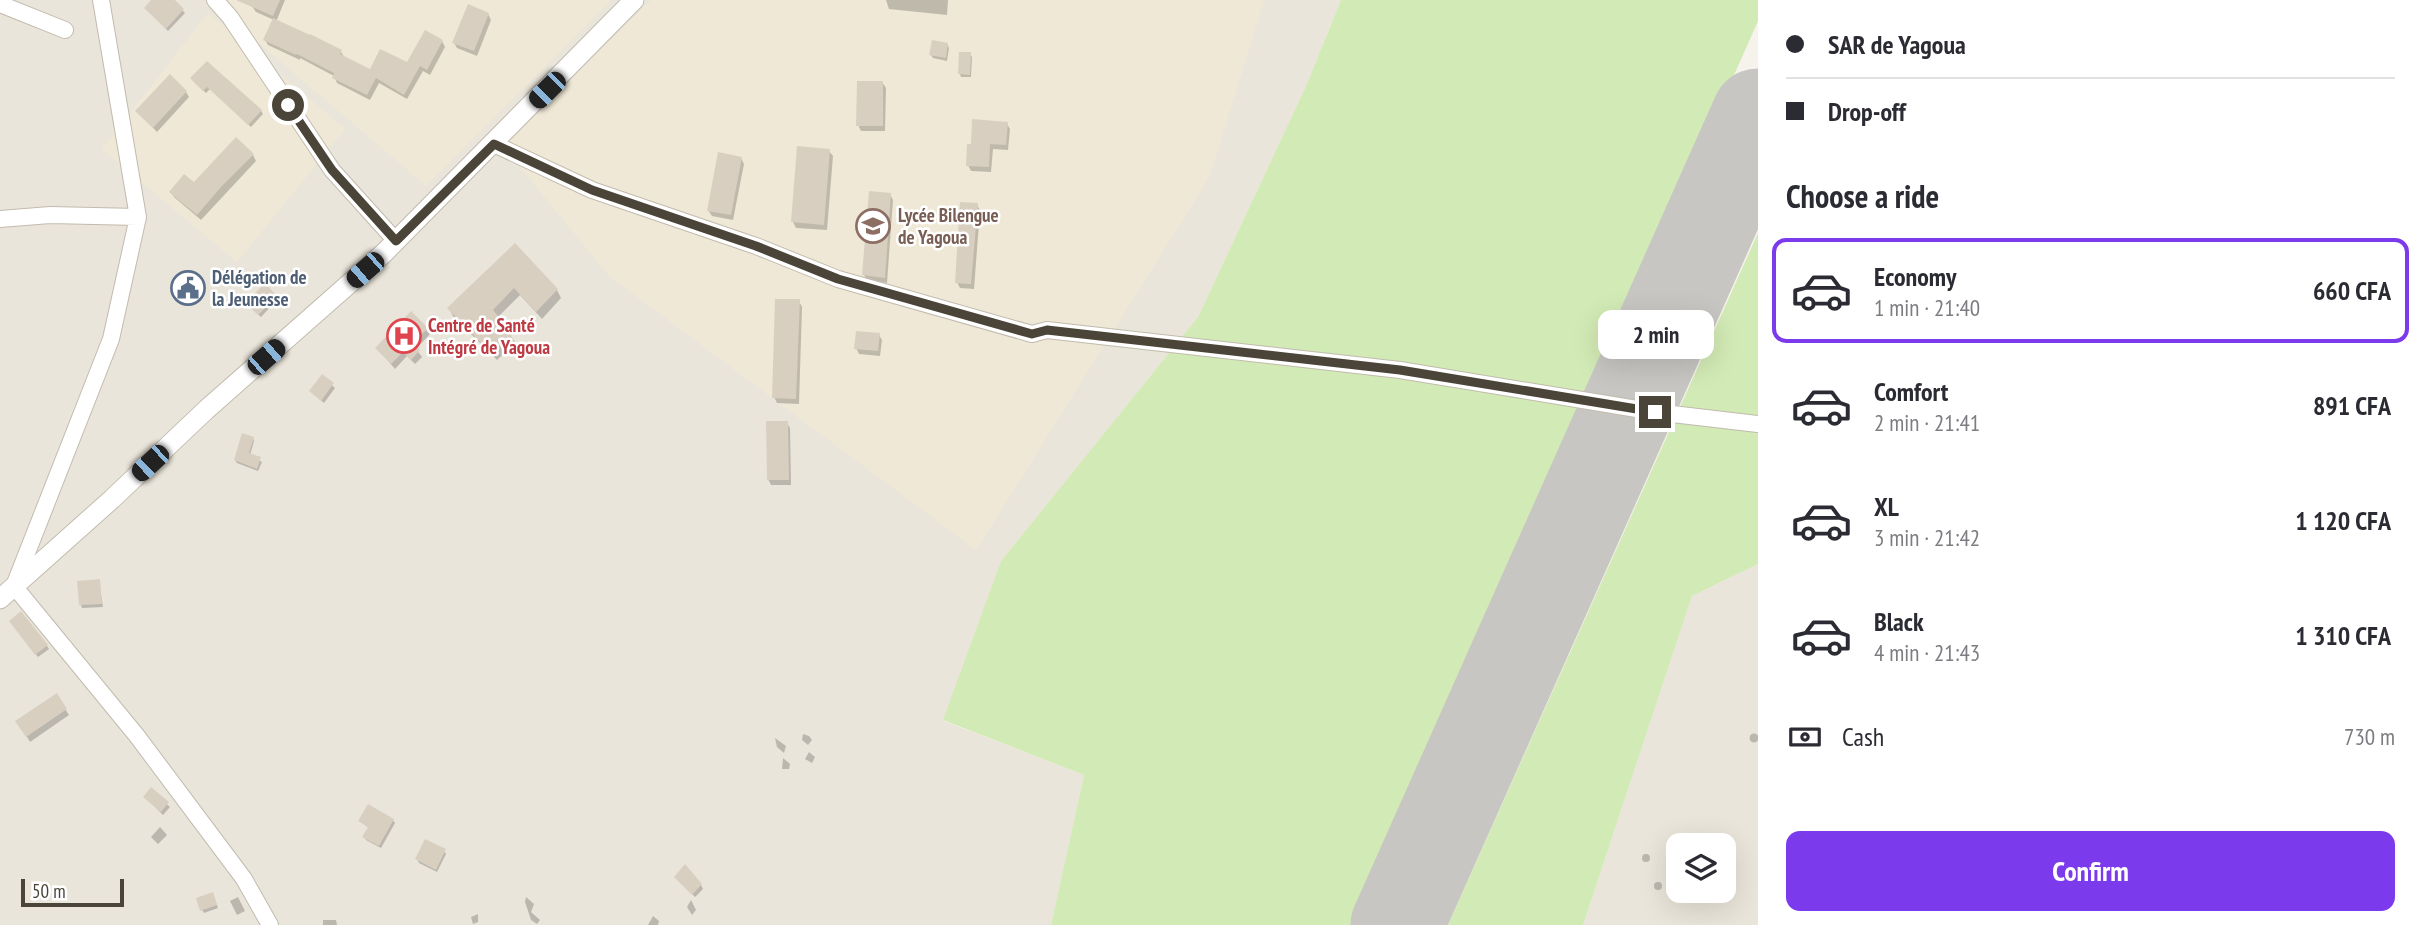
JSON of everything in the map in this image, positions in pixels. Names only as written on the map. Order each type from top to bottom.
[{"type":"street","points":[[7,593],[111,339],[138,217],[101,0]]},
{"type":"street","points":[[215,0],[230,17],[332,170],[396,241]]},
{"type":"street","points":[[7,593],[207,409],[396,241],[634,0]]},
{"type":"street","points":[[0,4],[65,30]]},
{"type":"street","points":[[494,144],[592,190],[756,246],[838,279],[1032,334],[1047,330],[1400,370],[1655,412],[1758,425]]},
{"type":"street","points":[[0,219],[50,215],[138,217]]},
{"type":"street","points":[[7,593],[144,745],[244,879],[270,925]]},
{"type":"shaded area","points":[[0,0],[1341,0],[1306,86],[1198,317],[1001,561],[944,721],[1084,775],[1051,925],[0,925]]},
{"type":"shaded area","points":[[217,0],[611,0],[426,186],[240,27]]},
{"type":"shaded area","name":"Lycée Bilengue de Yagoua","points":[[651,0],[1264,0],[1210,176],[976,550],[609,276],[504,147]]},
{"type":"shaded area","points":[[208,13],[345,129],[237,262],[102,149]]},
{"type":"shaded area","points":[[1758,564],[1758,925],[1583,925],[1692,596]]},
{"type":"green space","points":[[1341,0],[1758,0],[1758,21],[1357,925],[1051,925],[1084,775],[943,720],[1001,561],[1198,317],[1306,86]]},
{"type":"green space","points":[[1758,233],[1758,564],[1692,596],[1583,925],[1448,925]]},
{"type":"building","points":[[151,0],[175,0],[184,9],[166,29],[144,8]]},
{"type":"building","points":[[236,0],[280,0],[273,16]]},
{"type":"building","points":[[468,4],[489,13],[474,51],[452,43]]},
{"type":"building","points":[[273,18],[342,50],[340,54],[370,69],[380,49],[407,62],[425,30],[443,40],[427,70],[420,66],[404,95],[376,78],[367,95],[332,78],[334,73],[263,40]]},
{"type":"building","points":[[932,40],[948,43],[946,58],[929,55]]},
{"type":"building","points":[[959,52],[971,52],[970,75],[958,74]]},
{"type":"building","points":[[207,61],[262,110],[248,125],[207,87],[203,91],[190,78]]},
{"type":"building","points":[[170,74],[187,91],[153,128],[135,111]]},
{"type":"building","points":[[857,81],[883,81],[883,126],[856,126]]},
{"type":"building","points":[[972,119],[1008,122],[1006,145],[990,144],[989,167],[966,166],[967,144],[971,144]]},
{"type":"building","points":[[236,137],[254,154],[197,215],[169,192],[184,174],[194,182]]},
{"type":"building","points":[[797,146],[830,149],[824,225],[791,222]]},
{"type":"building","points":[[718,152],[742,157],[731,215],[707,211]]},
{"type":"building","points":[[869,191],[891,193],[885,278],[862,275]]},
{"type":"building","points":[[960,202],[978,203],[971,284],[955,283]]},
{"type":"building","points":[[515,243],[558,289],[536,312],[514,288],[493,310],[513,334],[491,353],[447,308]]},
{"type":"building","name":"Délégation de la Jeunesse","points":[[192,274],[203,287],[183,304],[172,290]]},
{"type":"building","points":[[265,283],[277,296],[258,315],[245,303]]},
{"type":"building","points":[[775,299],[800,299],[796,399],[772,398]]},
{"type":"building","name":"Centre de Santé Intégré de Yagoua","points":[[411,311],[428,328],[413,343],[420,350],[411,360],[403,352],[391,364],[375,348]]},
{"type":"building","points":[[856,331],[880,333],[878,351],[854,349]]},
{"type":"building","points":[[322,374],[334,383],[321,401],[309,391]]},
{"type":"building","points":[[766,421],[788,421],[789,480],[767,480]]},
{"type":"building","points":[[242,433],[254,437],[249,453],[261,457],[257,469],[234,460]]},
{"type":"building","points":[[100,579],[102,604],[79,605],[77,581]]},
{"type":"building","points":[[21,611],[48,645],[35,655],[9,621]]},
{"type":"building","points":[[57,693],[67,709],[26,737],[15,721]]},
{"type":"building","points":[[151,787],[169,802],[161,812],[143,797]]},
{"type":"building","points":[[368,804],[394,819],[379,846],[362,837],[368,827],[358,821]]},
{"type":"building","points":[[425,839],[446,849],[436,870],[415,859]]},
{"type":"building","points":[[685,864],[702,884],[692,895],[674,877]]},
{"type":"building","points":[[213,892],[217,905],[200,911],[196,898]]},
{"type":"runway","points":[[1397,925],[1758,115]]},
{"type":"place","name":"Lycée Bilengue de Yagoua","points":[[873,226]]},
{"type":"place","name":"Délégation de la Jeunesse","points":[[188,288]]},
{"type":"place","name":"Centre de Santé Intégré de Yagoua","points":[[404,336]]},
{"type":"route","points":[[288,105],[332,170],[396,241],[494,144],[592,190],[756,246],[838,279],[1032,334],[1047,330],[1400,370],[1655,412]]}]
